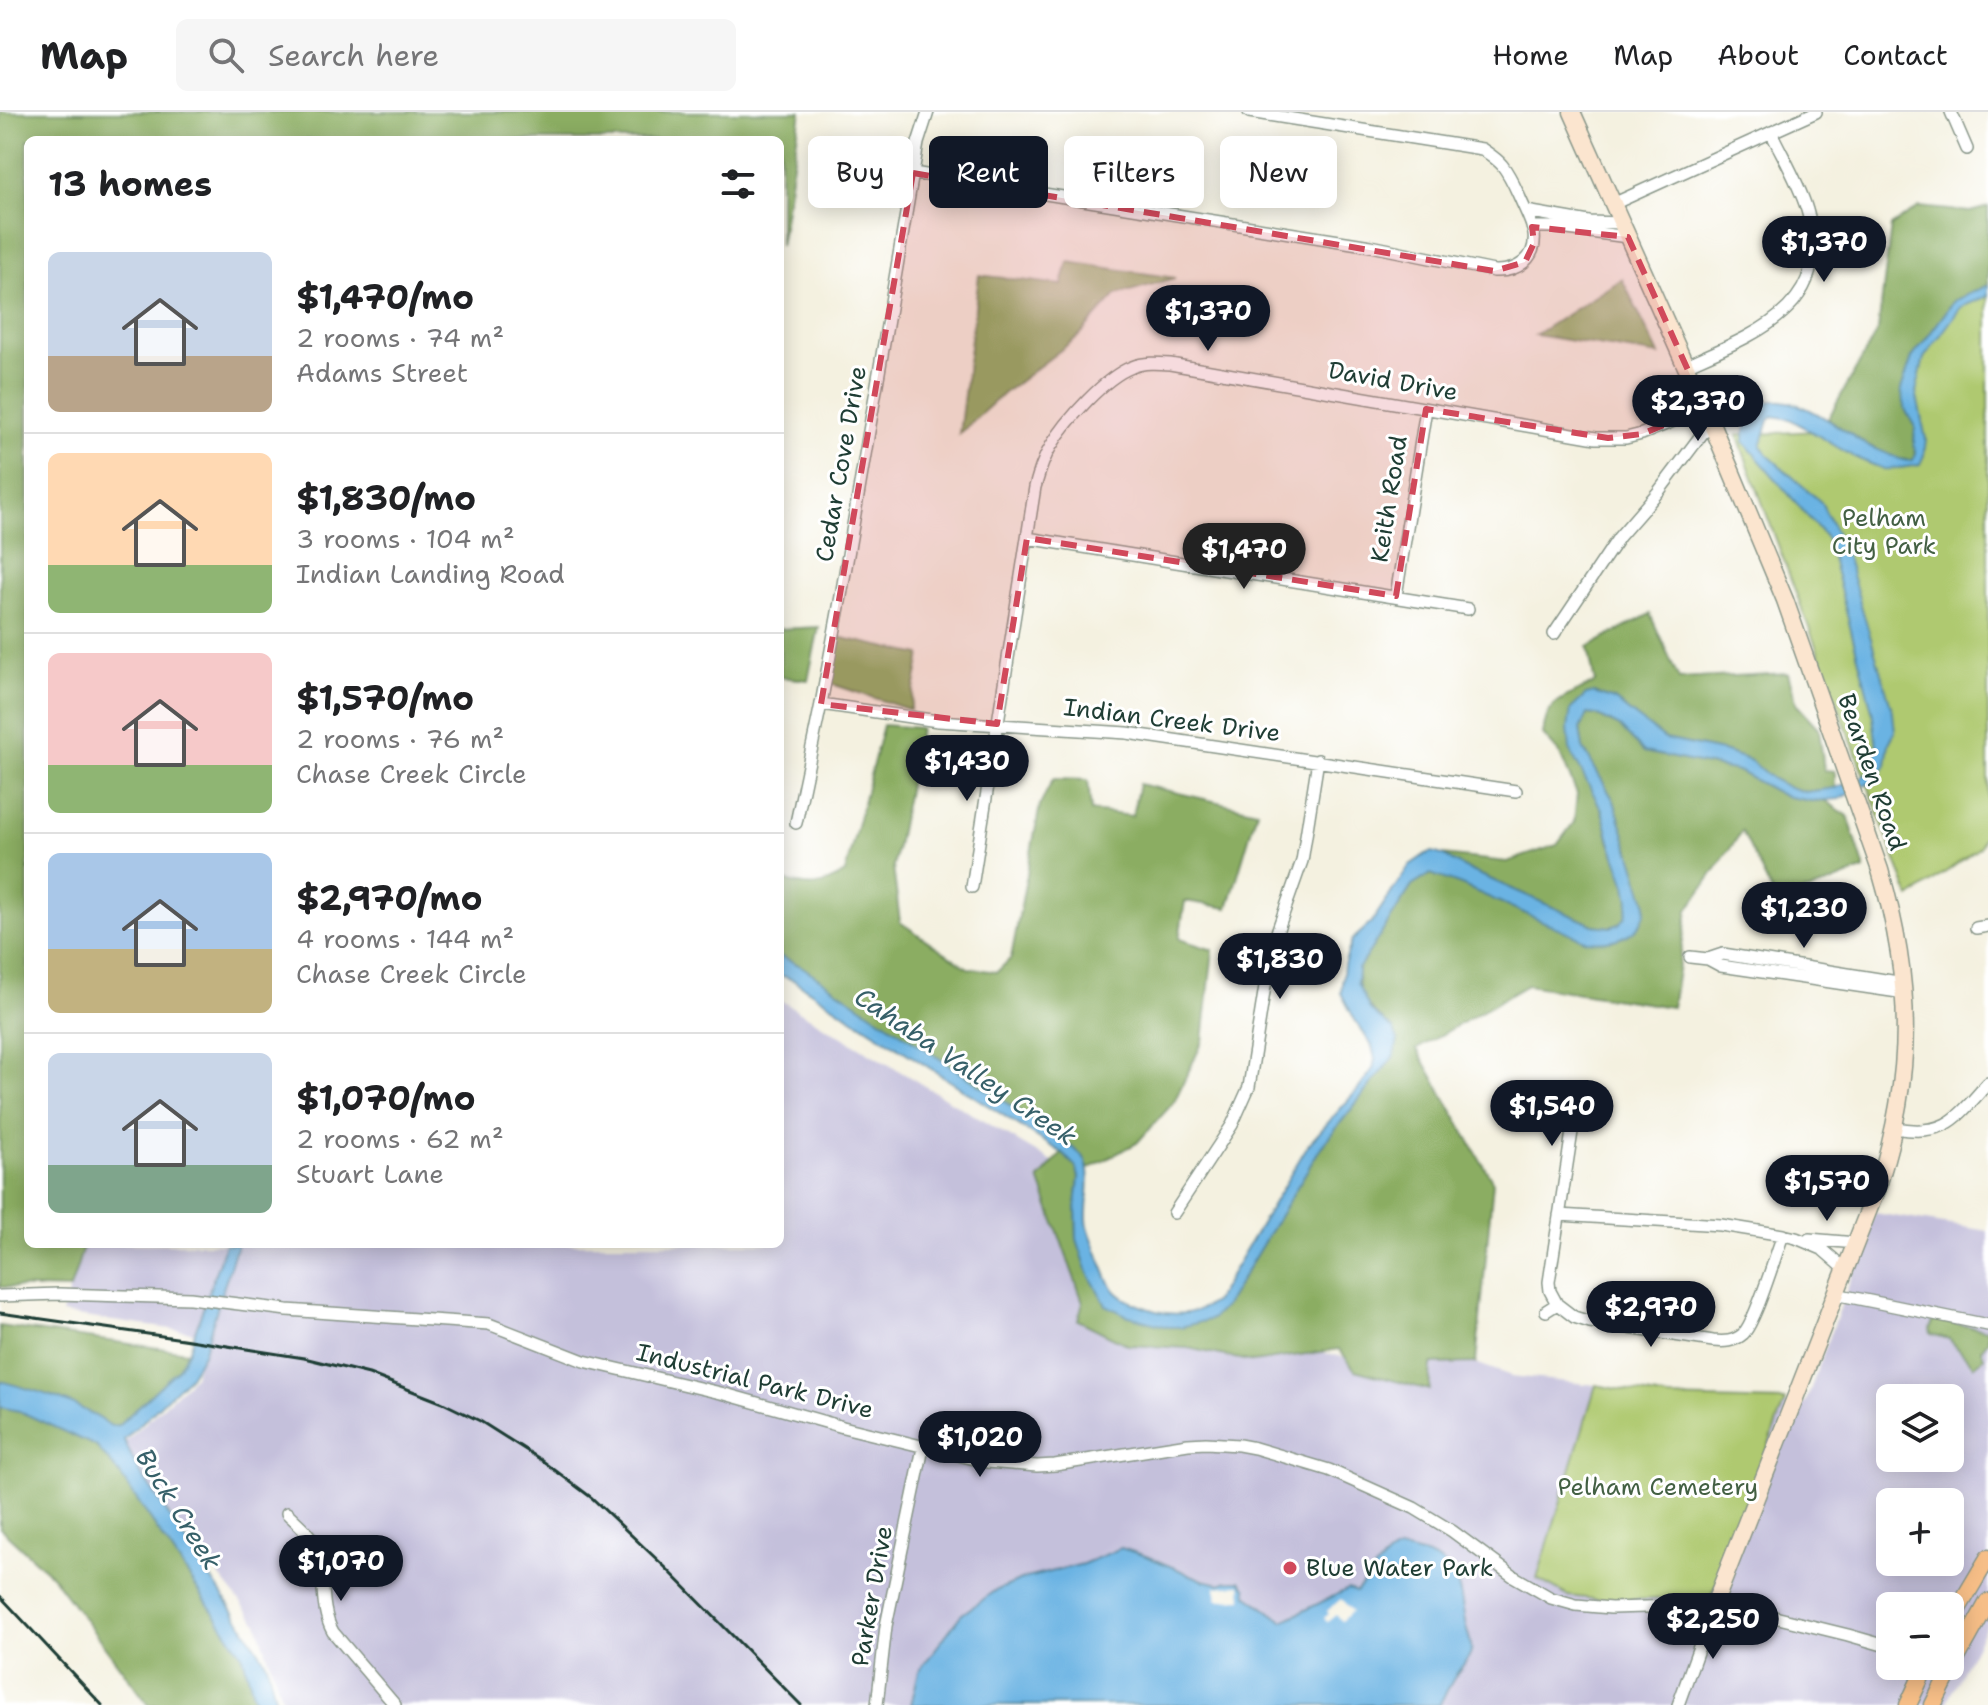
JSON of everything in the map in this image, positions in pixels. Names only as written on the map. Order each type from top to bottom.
[{"type":"main road","points":[[1964,1598],[1988,1558]]},
{"type":"main road","points":[[1964,1642],[1988,1602]]},
{"type":"main road","points":[[1908,1705],[1920,1680]]},
{"type":"main road","points":[[1933,1705],[1944,1680]]},
{"type":"street","name":"Cedar Cove Drive","points":[[913,173],[928,112]]},
{"type":"street","points":[[913,173],[1371,246],[1494,271],[1510,271],[1520,267],[1532,253],[1532,227],[1526,211],[1506,171],[1494,156],[1482,149],[1249,112]]},
{"type":"street","name":"Bearden Road","points":[[1572,112],[1705,408],[1785,600],[1892,908],[1904,988],[1902,1084],[1895,1128],[1881,1178],[1714,1605]]},
{"type":"street","points":[[1613,204],[1816,112]]},
{"type":"street","points":[[1951,112],[1967,149]]},
{"type":"street","points":[[1686,365],[1756,333],[1774,321],[1798,297],[1807,280],[1813,248],[1807,211],[1771,132]]},
{"type":"street","name":"Cedar Cove Drive","points":[[796,823],[821,704],[907,208]]},
{"type":"street","points":[[1526,211],[1625,230]]},
{"type":"street","points":[[1532,227],[1625,230]]},
{"type":"street","name":"David Drive","points":[[972,887],[1040,467],[1069,422],[1106,382],[1118,374],[1137,365],[1170,364],[1540,429],[1608,438],[1642,434],[1705,408]]},
{"type":"street","name":"Keith Road","points":[[1396,596],[1426,409]]},
{"type":"street","points":[[1554,634],[1619,537],[1712,425]]},
{"type":"street","points":[[1027,538],[1468,609]]},
{"type":"street","name":"Indian Creek Drive","points":[[821,704],[938,721],[1127,733],[1516,791]]},
{"type":"street","points":[[1174,1213],[1232,1125],[1249,1087],[1269,961],[1302,861],[1318,760]]},
{"type":"street","points":[[1690,957],[1708,959],[1723,954],[1904,988]]},
{"type":"street","points":[[1895,1128],[1926,1131],[1949,1123],[1988,1083]]},
{"type":"street","points":[[1579,1086],[1549,1282],[1557,1304],[1574,1317],[1713,1341],[1730,1341],[1748,1327],[1783,1235]]},
{"type":"street","points":[[1559,1215],[1741,1227],[1796,1238],[1856,1243]]},
{"type":"street","points":[[1796,1238],[1822,1249],[1845,1269]]},
{"type":"street","name":"Industrial Park Drive","points":[[0,1296],[59,1294],[190,1298],[287,1310],[489,1324],[584,1361],[987,1462],[1037,1466],[1188,1444],[1247,1446],[1329,1470],[1406,1504],[1452,1531],[1513,1576],[1558,1601],[1611,1608],[1714,1605],[1738,1608],[1876,1643]]},
{"type":"street","points":[[1835,1294],[1988,1325]]},
{"type":"street","points":[[1546,1311],[1557,1304]]},
{"type":"street","name":"Parker Drive","points":[[877,1705],[885,1629],[923,1448]]},
{"type":"street","points":[[287,1513],[306,1532],[317,1550],[327,1622],[395,1705]]},
{"type":"street","points":[[1678,1705],[1714,1605]]},
{"type":"highlighted area","points":[[913,173],[1494,271],[1525,262],[1534,243],[1532,227],[1628,237],[1705,408],[1642,434],[1608,438],[1426,409],[1396,596],[1027,538],[997,724],[821,704]]},
{"type":"shaded area","points":[[784,1002],[1056,1164],[1075,1215],[1125,1309],[1344,1357],[1403,1336],[1511,1376],[1596,1385],[1537,1579],[1568,1596],[1604,1600],[1711,1598],[1784,1404],[1805,1404],[1875,1213],[1988,1231],[1988,1623],[1964,1669],[1964,1592],[1876,1592],[1876,1680],[1958,1680],[1945,1705],[284,1705],[257,1623],[118,1449],[194,1377],[207,1334],[62,1314],[83,1248],[784,1248]]},
{"type":"green space","points":[[0,112],[801,112],[784,220],[784,136],[24,136],[24,1248],[83,1248],[70,1289],[0,1287]]},
{"type":"green space","points":[[1919,207],[1970,212],[1988,207],[1988,285],[1954,301],[1912,358],[1906,411],[1915,427],[1916,453],[1913,460],[1904,460],[1869,446],[1828,419],[1878,330],[1891,226]]},
{"type":"green space","points":[[1068,262],[1175,278],[1116,295],[1079,336],[1004,393],[959,434],[979,275],[1062,285]]},
{"type":"green space","name":"Pelham City Park","points":[[1988,278],[1988,826],[1980,847],[1910,898],[1737,435],[1859,429],[1942,298]]},
{"type":"green space","points":[[1622,279],[1659,355],[1535,335]]},
{"type":"green space","points":[[1650,614],[1679,679],[1788,673],[1797,705],[1819,729],[1824,770],[1835,771],[1835,788],[1805,792],[1771,778],[1750,761],[1726,752],[1665,739],[1614,700],[1594,693],[1570,750],[1599,804],[1624,879],[1629,908],[1624,920],[1612,926],[1593,925],[1442,855],[1507,862],[1557,845],[1574,822],[1577,794],[1560,754],[1543,735],[1548,713],[1559,701],[1595,683],[1588,647]]},
{"type":"green space","points":[[819,627],[808,680],[784,677],[784,629]]},
{"type":"green space","points":[[838,637],[921,655],[910,710],[829,683]]},
{"type":"green space","points":[[1587,714],[1620,727],[1644,752],[1738,771],[1784,796],[1824,800],[1848,816],[1865,869],[1813,890],[1774,897],[1742,831],[1688,910],[1672,1007],[1527,985],[1417,1049],[1493,1182],[1476,1363],[1431,1364],[1429,1390],[1355,1370],[1339,1349],[1253,1362],[1188,1348],[1128,1345],[1078,1320],[1083,1302],[1039,1179],[1062,1153],[1076,1167],[1079,1177],[1077,1239],[1126,1315],[1212,1319],[1226,1305],[1321,1147],[1394,1056],[1393,1029],[1367,1004],[1360,988],[1358,969],[1412,886],[1431,874],[1621,938],[1639,880],[1614,801],[1583,748],[1580,729]]},
{"type":"green space","points":[[883,725],[920,728],[893,867],[900,922],[968,968],[997,972],[1011,958],[1040,805],[1053,779],[1088,780],[1091,811],[1132,816],[1139,784],[1257,811],[1228,908],[1185,901],[1179,939],[1213,950],[1203,1041],[1174,1102],[1137,1143],[1088,1169],[1083,1156],[801,966],[784,958],[784,880],[814,885],[829,882],[845,873]]},
{"type":"green space","points":[[1934,1320],[1988,1330],[1988,1340],[1981,1349],[1984,1358],[1974,1366],[1949,1339],[1931,1334]]},
{"type":"green space","points":[[0,1326],[188,1352],[177,1370],[119,1425],[111,1426],[71,1404],[0,1381]]},
{"type":"green space","name":"Pelham Cemetery","points":[[1596,1385],[1668,1398],[1785,1401],[1711,1598],[1604,1600],[1568,1596],[1537,1579]]},
{"type":"green space","points":[[0,1407],[19,1411],[96,1446],[117,1470],[243,1656],[256,1705],[149,1705],[51,1575],[0,1528]]},
{"type":"water","points":[[1988,285],[1988,296],[1961,307],[1924,358],[1916,392],[1926,439],[1920,465],[1886,470],[1856,458],[1790,419],[1773,416],[1761,446],[1821,502],[1844,548],[1893,713],[1895,732],[1889,743],[1886,765],[1878,778],[1840,799],[1811,801],[1784,796],[1738,771],[1644,752],[1620,727],[1597,715],[1587,714],[1580,729],[1583,748],[1614,801],[1646,902],[1641,922],[1635,930],[1618,939],[1587,941],[1431,874],[1412,886],[1358,969],[1357,983],[1371,1011],[1393,1029],[1398,1040],[1394,1056],[1321,1147],[1226,1305],[1212,1319],[1181,1327],[1167,1327],[1126,1315],[1106,1305],[1088,1273],[1077,1239],[1079,1177],[1076,1167],[1062,1153],[784,977],[784,958],[801,966],[1080,1154],[1088,1171],[1089,1230],[1110,1283],[1121,1296],[1141,1306],[1172,1314],[1194,1311],[1215,1301],[1308,1145],[1373,1069],[1375,1059],[1372,1046],[1341,993],[1344,964],[1352,940],[1371,923],[1410,865],[1433,852],[1593,925],[1611,927],[1620,924],[1626,916],[1629,901],[1626,885],[1602,810],[1570,750],[1568,728],[1571,709],[1586,695],[1594,693],[1614,700],[1665,739],[1726,752],[1751,761],[1771,778],[1805,792],[1835,788],[1873,769],[1877,747],[1872,710],[1827,539],[1744,442],[1746,426],[1749,416],[1760,405],[1772,401],[1786,402],[1815,413],[1872,448],[1901,459],[1913,460],[1916,453],[1915,427],[1906,411],[1901,389],[1912,358],[1954,301]]},
{"type":"water","points":[[224,1248],[236,1248],[203,1354],[190,1376],[124,1440],[136,1466],[267,1664],[277,1705],[256,1705],[243,1656],[117,1470],[96,1446],[19,1411],[0,1407],[0,1381],[58,1398],[111,1426],[119,1425],[177,1370],[188,1352]]},
{"type":"water","name":"Blue Water Park","points":[[1121,1548],[1203,1580],[1220,1584],[1240,1581],[1247,1589],[1247,1595],[1283,1621],[1348,1589],[1356,1592],[1393,1552],[1404,1550],[1431,1557],[1449,1569],[1454,1577],[1461,1597],[1471,1652],[1439,1705],[911,1705],[919,1671],[961,1615],[993,1592],[1026,1578],[1083,1564]]},
{"type":"pier","points":[[1241,1585],[1242,1599],[1217,1600],[1216,1587]]},
{"type":"pier","points":[[1341,1599],[1352,1611],[1342,1621],[1336,1615],[1327,1622],[1324,1618],[1329,1614],[1327,1611]]},
{"type":"railway","points":[[0,1313],[304,1358],[369,1374],[480,1421],[540,1459],[592,1498],[801,1705]]},
{"type":"railway","points":[[0,1596],[102,1705]]},
{"type":"place","name":"Blue Water Park","points":[[1290,1568]]},
{"type":"water label","name":"Cahaba Valley Creek","points":[[966,1066]]},
{"type":"water label","name":"Buck Creek","points":[[179,1509]]}]
